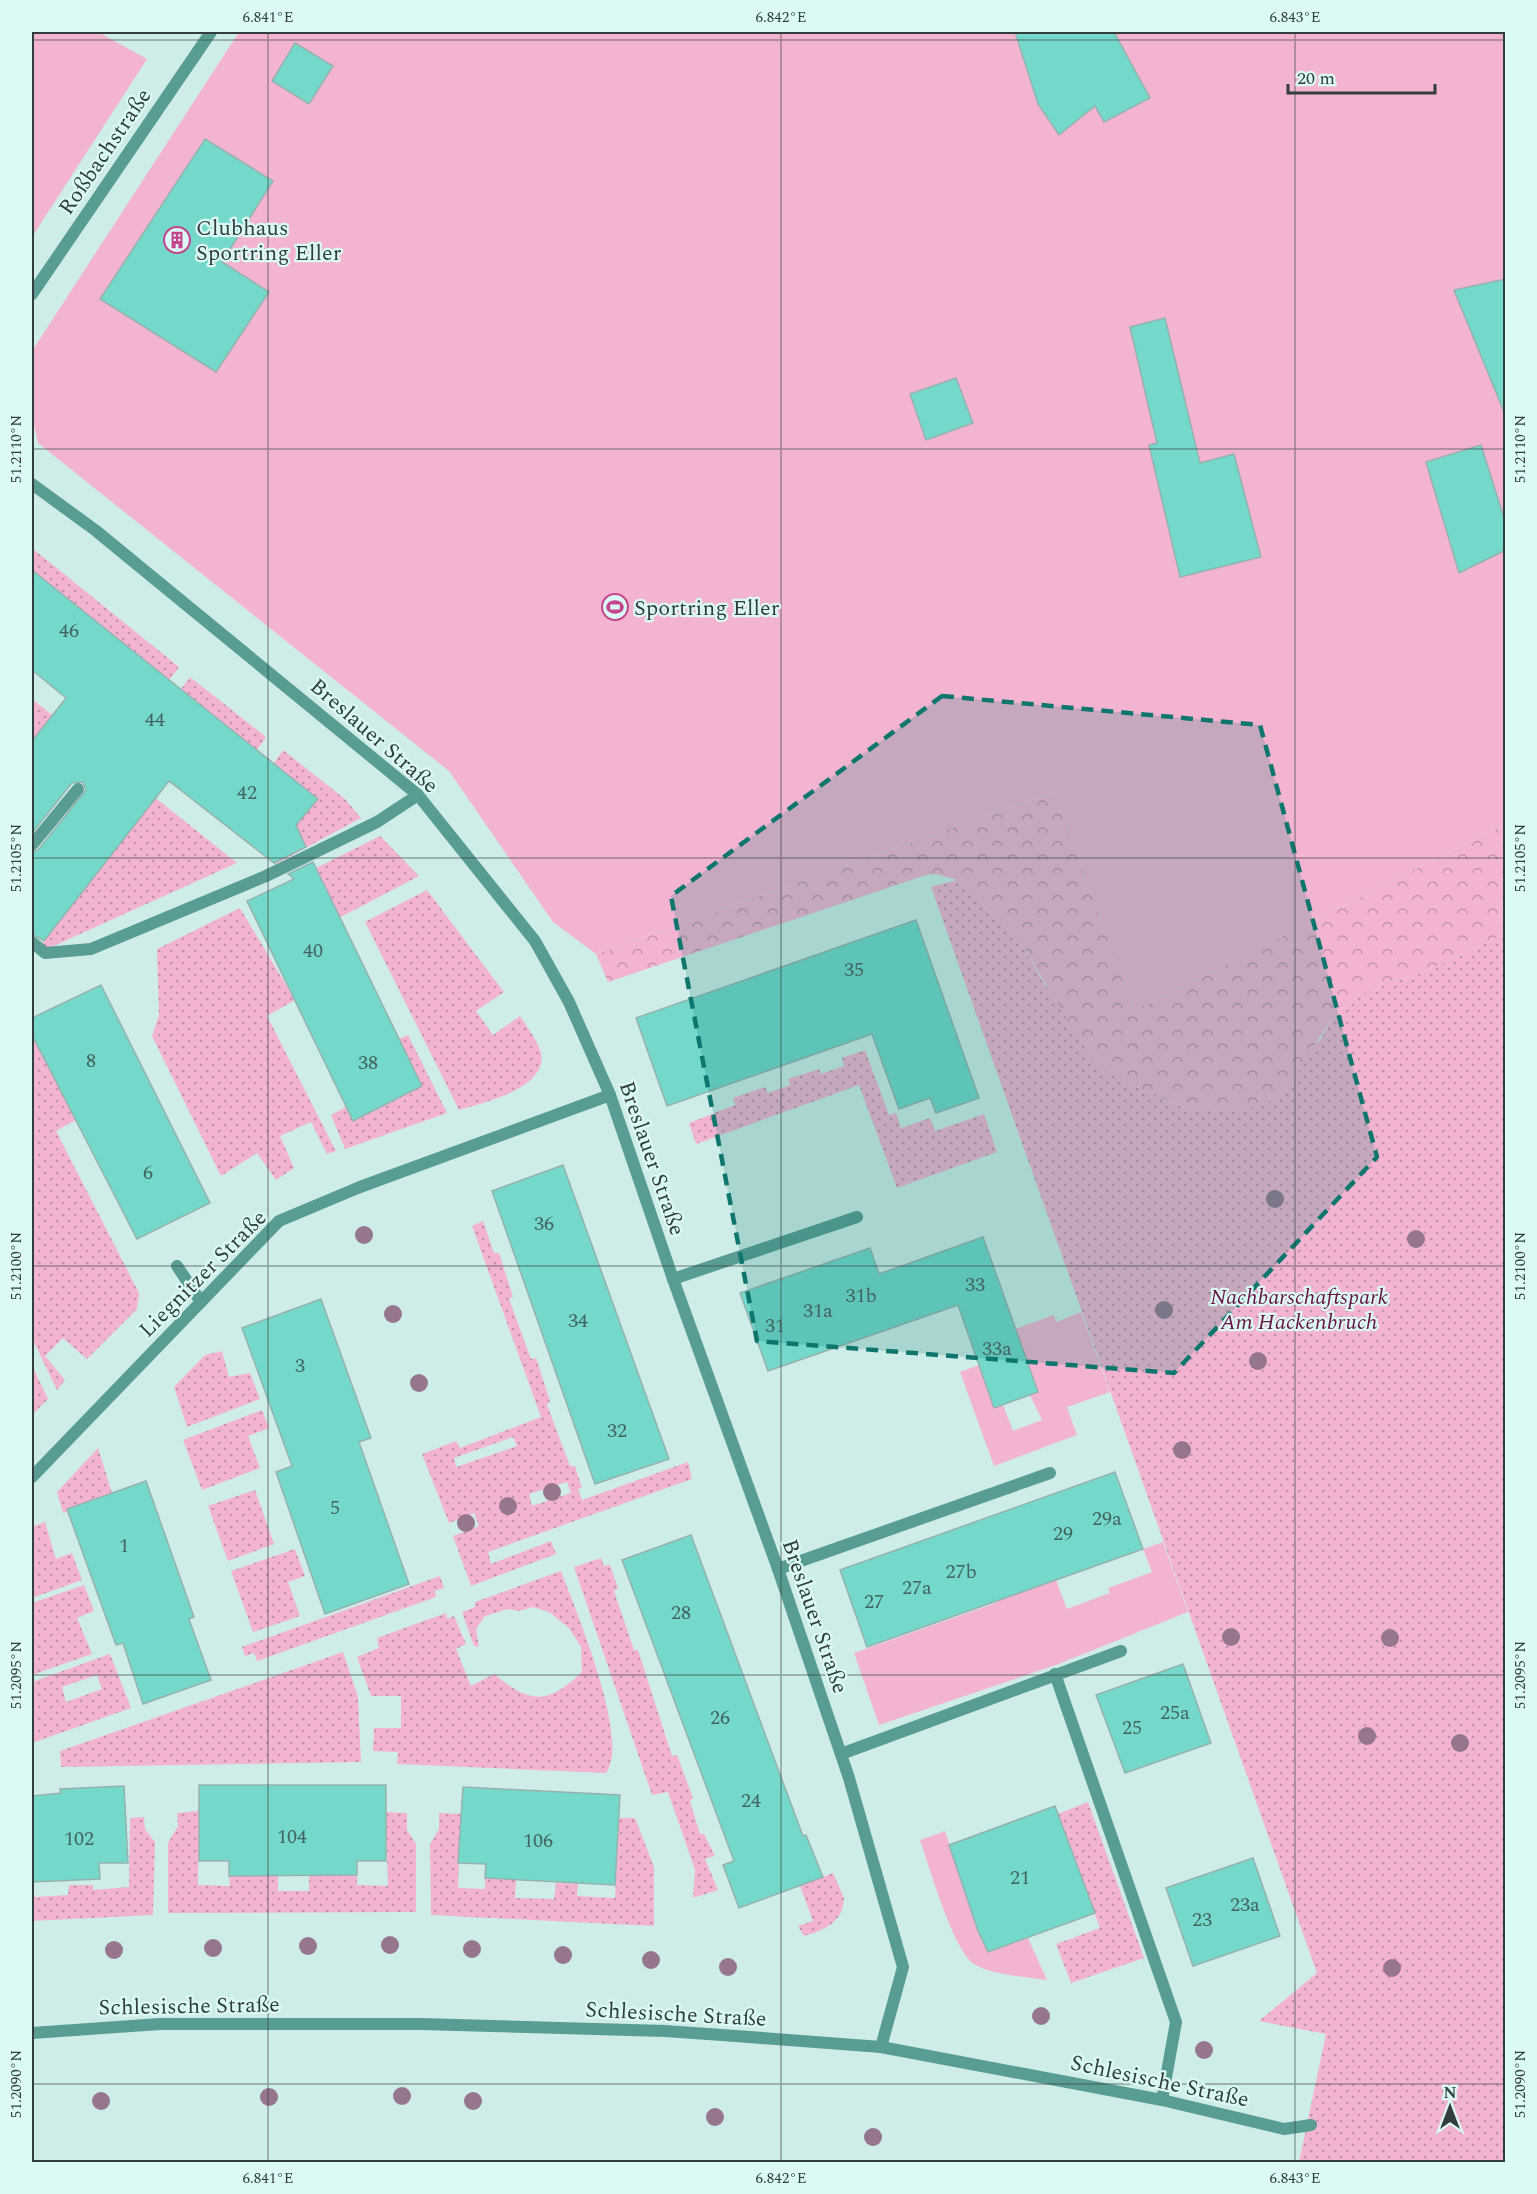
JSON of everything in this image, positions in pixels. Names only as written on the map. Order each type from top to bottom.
[{"type":"street","name":"Roßbachstraße","points":[[32,294],[211,32]]},
{"type":"street","name":"Breslauer Straße","points":[[32,484],[95,530],[418,795],[536,941],[569,1002],[610,1095],[841,1754],[903,1967],[881,2047]]},
{"type":"street","points":[[32,845],[78,789]]},
{"type":"street","points":[[32,942],[45,953],[91,949],[266,876],[377,822],[418,795]]},
{"type":"street","name":"Liegnitzer Straße","points":[[32,1477],[279,1221],[370,1183],[610,1095]]},
{"type":"street","points":[[673,1280],[857,1217]]},
{"type":"street","points":[[177,1266],[201,1302]]},
{"type":"street","points":[[778,1569],[1050,1473]]},
{"type":"street","points":[[841,1754],[1121,1651]]},
{"type":"street","points":[[1055,1674],[1176,2022],[1162,2100]]},
{"type":"street","name":"Schlesische Straße","points":[[32,2032],[160,2024],[421,2024],[665,2031],[881,2047],[1162,2100],[1284,2129],[1311,2125]]},
{"type":"highlighted area","points":[[942,696],[1260,725],[1377,1157],[1174,1373],[757,1341],[671,896]]},
{"type":"green space","points":[[32,32],[98,32],[147,59],[32,237]]},
{"type":"green space","points":[[239,32],[1505,32],[1505,824],[1134,1011],[1054,792],[596,954],[553,922],[449,771],[38,443],[32,416],[32,351]]},
{"type":"green space","points":[[32,548],[179,667],[169,680],[33,572],[32,574]]},
{"type":"green space","points":[[190,677],[266,737],[257,750],[181,689]]},
{"type":"green space","points":[[32,699],[237,863],[47,949],[42,944],[137,822],[33,739],[32,741]]},
{"type":"green space","points":[[283,750],[345,799],[361,818],[276,864],[269,859],[318,799],[274,763]]},
{"type":"green space","points":[[1054,792],[1134,1011],[1505,824],[1505,934],[1415,976],[1387,982],[1357,997],[1333,1016],[1287,1090],[1263,1105],[1227,1111],[1188,1109],[1116,1078],[1094,1063],[1019,940],[957,880],[936,874],[926,875],[608,982],[596,954]]},
{"type":"green space","points":[[380,836],[419,876],[339,918],[316,868]]},
{"type":"green space","name":"Nachbarschaftspark Am Hackenbruch","points":[[957,880],[1019,940],[1044,983],[1116,1078],[1188,1109],[1227,1111],[1320,1040],[1333,1016],[1357,997],[1387,982],[1415,976],[1505,934],[1505,2162],[1299,2162],[1326,2034],[1259,2021],[1317,1973],[931,887]]},
{"type":"green space","points":[[427,890],[504,992],[476,1011],[493,1035],[520,1016],[541,1053],[541,1065],[535,1076],[525,1085],[498,1098],[459,1110],[365,922]]},
{"type":"green space","points":[[240,908],[295,1000],[267,1016],[336,1151],[327,1154],[311,1122],[280,1136],[294,1168],[276,1180],[257,1153],[221,1176],[152,1036],[159,1015],[157,949]]},
{"type":"green space","points":[[32,1035],[76,1120],[56,1131],[139,1293],[137,1309],[87,1359],[63,1338],[45,1356],[65,1380],[57,1390],[32,1338]]},
{"type":"green space","points":[[408,1035],[447,1113],[345,1149],[331,1115],[346,1107],[353,1121],[422,1086],[399,1039]]},
{"type":"green space","points":[[865,1050],[889,1115],[896,1113],[901,1128],[930,1118],[935,1131],[984,1114],[997,1152],[897,1188],[859,1085],[696,1144],[689,1123],[735,1105],[733,1098],[765,1087],[768,1093],[790,1085],[788,1079],[819,1069],[821,1074],[844,1066],[842,1058]]},
{"type":"green space","points":[[483,1221],[494,1253],[499,1253],[513,1297],[509,1299],[531,1359],[536,1358],[550,1401],[547,1405],[570,1466],[575,1466],[582,1488],[578,1489],[582,1500],[688,1462],[692,1479],[488,1552],[491,1564],[551,1541],[556,1554],[471,1586],[453,1536],[479,1526],[474,1513],[449,1523],[422,1454],[456,1441],[460,1448],[541,1417],[472,1226]],"holes":[[[513,1437],[517,1446],[456,1467],[454,1458]],[[567,1482],[571,1493],[532,1506],[529,1494]]]},
{"type":"green space","points":[[1081,1312],[1110,1392],[1067,1407],[1077,1435],[994,1466],[960,1372],[979,1365],[994,1407],[1003,1405],[1013,1431],[1042,1420],[1030,1395],[1038,1392],[1015,1329],[1054,1315],[1056,1322]]},
{"type":"green space","points":[[222,1351],[229,1377],[250,1373],[260,1399],[187,1427],[174,1387],[205,1355]]},
{"type":"green space","points":[[32,1365],[48,1399],[32,1415]]},
{"type":"green space","points":[[262,1410],[269,1428],[248,1436],[260,1468],[202,1490],[183,1440]]},
{"type":"green space","points":[[98,1448],[112,1493],[63,1513],[57,1492]]},
{"type":"green space","points":[[255,1490],[274,1544],[228,1561],[208,1506]]},
{"type":"green space","points":[[45,1522],[56,1559],[72,1553],[82,1580],[32,1598],[32,1527]]},
{"type":"green space","points":[[975,1540],[1056,1580],[1067,1609],[1110,1593],[1108,1588],[1152,1572],[1143,1549],[1163,1542],[1188,1612],[1056,1665],[879,1725],[854,1653],[996,1603]]},
{"type":"green space","points":[[295,1549],[305,1576],[288,1582],[300,1616],[253,1632],[231,1571]]},
{"type":"green space","points":[[601,1558],[604,1566],[610,1565],[618,1588],[614,1591],[634,1650],[638,1650],[672,1756],[677,1755],[693,1798],[690,1801],[700,1834],[704,1834],[715,1856],[705,1859],[718,1890],[693,1898],[695,1870],[668,1792],[652,1795],[574,1567]]},
{"type":"green space","points":[[561,1571],[588,1643],[606,1705],[612,1756],[606,1773],[397,1764],[398,1752],[373,1751],[374,1728],[401,1728],[401,1696],[371,1696],[357,1657],[379,1648],[377,1638],[446,1613],[447,1619],[454,1616],[466,1644],[456,1649],[471,1686],[494,1674],[518,1691],[539,1697],[559,1690],[582,1672],[581,1647],[569,1628],[549,1612],[533,1607],[519,1611],[508,1609],[485,1616],[476,1629],[479,1647],[474,1646],[462,1612],[475,1607],[475,1602]]},
{"type":"green space","points":[[440,1576],[444,1588],[435,1591],[436,1597],[257,1661],[254,1653],[245,1656],[242,1647]]},
{"type":"green space","points":[[84,1585],[94,1611],[77,1618],[92,1654],[32,1675],[32,1603]]},
{"type":"green space","points":[[343,1652],[358,1697],[361,1762],[61,1767],[60,1751]]},
{"type":"green space","points":[[110,1654],[131,1708],[32,1743],[32,1682]],"holes":[[[97,1675],[102,1689],[66,1702],[62,1687]]]},
{"type":"green space","points":[[1088,1802],[1144,1958],[1071,1983],[1056,1944],[1100,1928],[1058,1814]]},
{"type":"green space","points":[[199,1811],[198,1885],[230,1886],[229,1876],[278,1876],[278,1891],[309,1891],[309,1873],[357,1875],[357,1885],[388,1886],[386,1812],[407,1813],[407,1830],[416,1844],[416,1912],[168,1913],[168,1843],[178,1826],[177,1813]]},
{"type":"green space","points":[[439,1813],[461,1814],[458,1888],[485,1889],[485,1878],[516,1880],[515,1898],[554,1899],[556,1883],[578,1884],[577,1896],[615,1898],[619,1818],[635,1818],[654,1867],[654,1926],[431,1915],[430,1844],[439,1829]]},
{"type":"green space","points":[[144,1817],[145,1829],[155,1842],[153,1915],[32,1921],[32,1890],[35,1897],[68,1895],[69,1885],[93,1885],[93,1890],[129,1887],[130,1818]]},
{"type":"green space","points":[[945,1831],[978,1931],[988,1952],[1028,1938],[1047,1980],[990,1971],[974,1964],[966,1956],[942,1906],[920,1840]]},
{"type":"green space","points":[[833,1873],[844,1898],[840,1914],[825,1928],[804,1936],[798,1926],[813,1921],[800,1886]]},
{"type":"building","points":[[1015,32],[1114,32],[1150,98],[1104,122],[1095,106],[1059,135],[1038,104]]},
{"type":"building","points":[[295,43],[333,66],[309,104],[272,81]]},
{"type":"building","name":"Clubhaus Sportring Eller","points":[[205,139],[273,181],[222,262],[269,292],[216,372],[100,299]]},
{"type":"building","points":[[1506,279],[1506,412],[1504,412],[1454,290]]},
{"type":"building","points":[[1165,318],[1200,463],[1234,454],[1261,557],[1180,577],[1149,445],[1157,443],[1130,327]]},
{"type":"building","points":[[956,378],[973,423],[926,440],[910,394]]},
{"type":"building","points":[[1481,445],[1506,524],[1506,550],[1459,573],[1426,462]]},
{"type":"building","points":[[32,570],[318,799],[296,825],[306,847],[274,863],[169,781],[44,941],[32,934],[32,853],[38,850],[86,790],[83,782],[72,783],[32,833],[32,741],[66,698],[32,670]]},
{"type":"building","points":[[313,862],[422,1086],[353,1121],[247,901],[294,879],[288,874]]},
{"type":"building","points":[[916,920],[979,1098],[936,1113],[930,1098],[899,1109],[872,1034],[667,1106],[636,1018]]},
{"type":"building","points":[[101,985],[210,1203],[137,1239],[32,1035],[32,1018]]},
{"type":"building","points":[[563,1165],[669,1459],[595,1484],[492,1191]]},
{"type":"building","points":[[983,1237],[1038,1392],[994,1408],[958,1305],[768,1371],[740,1293],[870,1248],[879,1274]]},
{"type":"building","points":[[321,1299],[371,1438],[359,1442],[409,1584],[325,1614],[276,1472],[292,1466],[242,1328]]},
{"type":"building","points":[[1115,1472],[1143,1549],[867,1647],[840,1570]]},
{"type":"building","points":[[146,1481],[194,1617],[189,1619],[211,1680],[143,1704],[123,1643],[116,1645],[67,1509]]},
{"type":"building","points":[[691,1535],[803,1836],[806,1835],[823,1877],[739,1908],[723,1865],[734,1861],[622,1560]]},
{"type":"building","points":[[1183,1664],[1211,1743],[1125,1773],[1096,1695]]},
{"type":"building","points":[[199,1785],[386,1785],[386,1861],[357,1861],[357,1875],[229,1876],[229,1861],[199,1861]]},
{"type":"building","points":[[124,1786],[128,1863],[99,1863],[100,1879],[32,1882],[32,1796],[61,1793],[60,1789]]},
{"type":"building","points":[[463,1787],[620,1795],[615,1885],[485,1878],[486,1864],[458,1863]]},
{"type":"building","points":[[1055,1806],[1095,1913],[988,1952],[978,1931],[949,1845]]},
{"type":"building","points":[[1253,1858],[1280,1936],[1193,1966],[1166,1888]]},
{"type":"place","name":"Clubhaus Sportring Eller","points":[[177,240]]},
{"type":"place","name":"Sportring Eller","points":[[615,607]]}]
